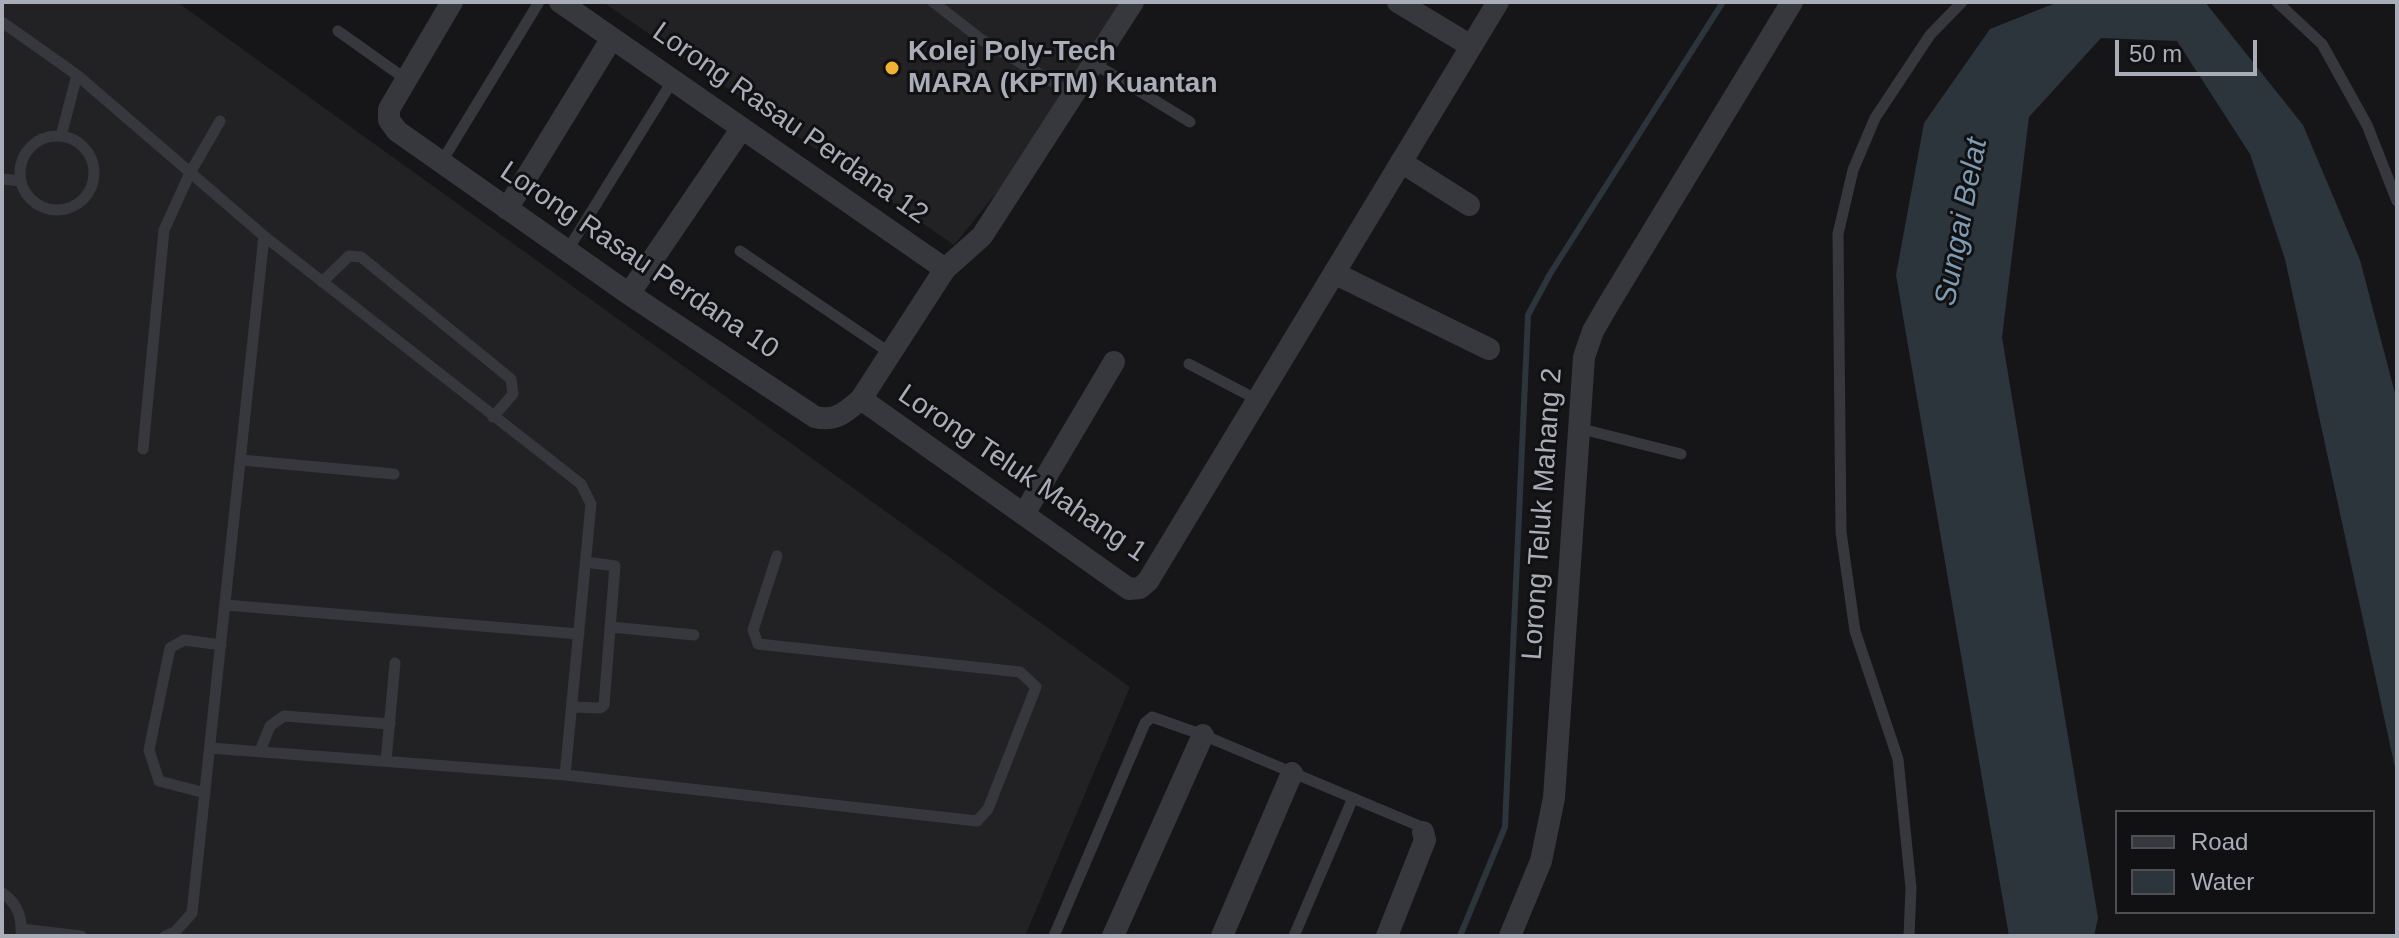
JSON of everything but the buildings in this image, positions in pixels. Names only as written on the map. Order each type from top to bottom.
[{"type":"street","points":[[407,80],[452,2]]},
{"type":"street","name":"Lorong Rasau Perdana 12","points":[[560,2],[945,269]]},
{"type":"street","name":"Lorong Teluk Mahang 1","points":[[1133,2],[1076,95],[982,236],[945,269],[861,399],[1129,589],[1140,588],[1148,581],[1498,2]]},
{"type":"street","points":[[1398,2],[1471,46]]},
{"type":"street","name":"Lorong Teluk Mahang 2","points":[[1510,936],[1541,861],[1550,829],[1584,357],[1593,331],[1792,2]]},
{"type":"street","points":[[507,209],[612,38]]},
{"type":"street","name":"Lorong Rasau Perdana 10","points":[[407,80],[389,109],[389,120],[397,131],[441,163],[629,294],[815,417],[828,420],[843,414],[861,399]]},
{"type":"street","points":[[629,294],[742,128]]},
{"type":"street","points":[[1401,162],[1469,205]]},
{"type":"street","points":[[1334,273],[1489,349]]},
{"type":"street","points":[[1024,514],[1114,362]]},
{"type":"street","points":[[1113,936],[1203,735]]},
{"type":"street","points":[[1222,936],[1292,773]]},
{"type":"street","points":[[1387,936],[1425,840],[1423,832]]},
{"type":"lane","points":[[441,163],[539,2]]},
{"type":"lane","points":[[933,2],[982,40],[1076,95]]},
{"type":"lane","points":[[1909,936],[1911,888],[1898,759],[1855,631],[1841,532],[1838,234],[1853,170],[1875,118],[1930,35],[1962,2]]},
{"type":"lane","points":[[2277,2],[2322,44],[2367,125],[2397,201]]},
{"type":"lane","points":[[2,22],[77,75],[264,236],[581,484],[591,504],[565,775]]},
{"type":"lane","points":[[338,31],[407,80]]},
{"type":"lane","points":[[1095,64],[1190,122]]},
{"type":"lane","points":[[61,136],[77,75]]},
{"type":"lane","points":[[567,251],[673,80]]},
{"type":"lane","points":[[143,449],[161,246],[170,215],[220,121]]},
{"type":"lane","points":[[50,136],[74,140],[91,157],[93,182],[79,203],[68,209],[43,208],[24,193],[20,181],[23,157],[29,148],[50,136]]},
{"type":"lane","points":[[2,179],[20,181]]},
{"type":"lane","points":[[165,936],[175,932],[192,913],[264,236]]},
{"type":"lane","points":[[740,251],[890,353]]},
{"type":"lane","points":[[322,282],[349,256],[361,257],[511,379],[513,394],[493,417]]},
{"type":"lane","points":[[1189,364],[1256,399]]},
{"type":"lane","points":[[1578,428],[1681,454]]},
{"type":"lane","points":[[241,460],[394,474]]},
{"type":"lane","points":[[210,748],[565,775],[977,821],[988,809],[1036,687],[1020,672],[758,644],[753,630],[777,556]]},
{"type":"lane","points":[[572,707],[600,708],[604,705],[615,566],[586,562]]},
{"type":"lane","points":[[225,605],[579,634]]},
{"type":"lane","points":[[611,627],[694,635]]},
{"type":"lane","points":[[205,793],[159,781],[149,750],[170,648],[184,640],[221,645]]},
{"type":"lane","points":[[386,761],[395,663]]},
{"type":"lane","points":[[260,751],[270,726],[284,716],[390,724]]},
{"type":"lane","points":[[1054,936],[1145,723],[1152,717],[1203,735],[1417,825],[1423,832]]},
{"type":"lane","points":[[1294,936],[1353,798]]},
{"type":"lane","points":[[2,893],[15,904],[21,933],[81,936]]},
{"type":"shaded area","points":[[2,2],[177,2],[1130,687],[1025,936],[2,936]]},
{"type":"shaded area","name":"Kolej Poly-Tech MARA (KPTM) Kuantan","points":[[603,2],[1127,2],[1045,133],[954,245]]},
{"type":"water","name":"Sungai Belat","points":[[2058,2],[2205,2],[2303,125],[2360,260],[2397,401],[2397,777],[2285,259],[2250,154],[2177,41],[2101,38],[2029,117],[2002,337],[2098,918],[2094,936],[2009,936],[1896,275],[1924,123],[1990,29]]},
{"type":"waterway","points":[[1460,936],[1505,827],[1528,315],[1550,274],[1723,2]]},
{"type":"place","name":"Kolej Poly-Tech MARA (KPTM) Kuantan","points":[[892,68]]}]
